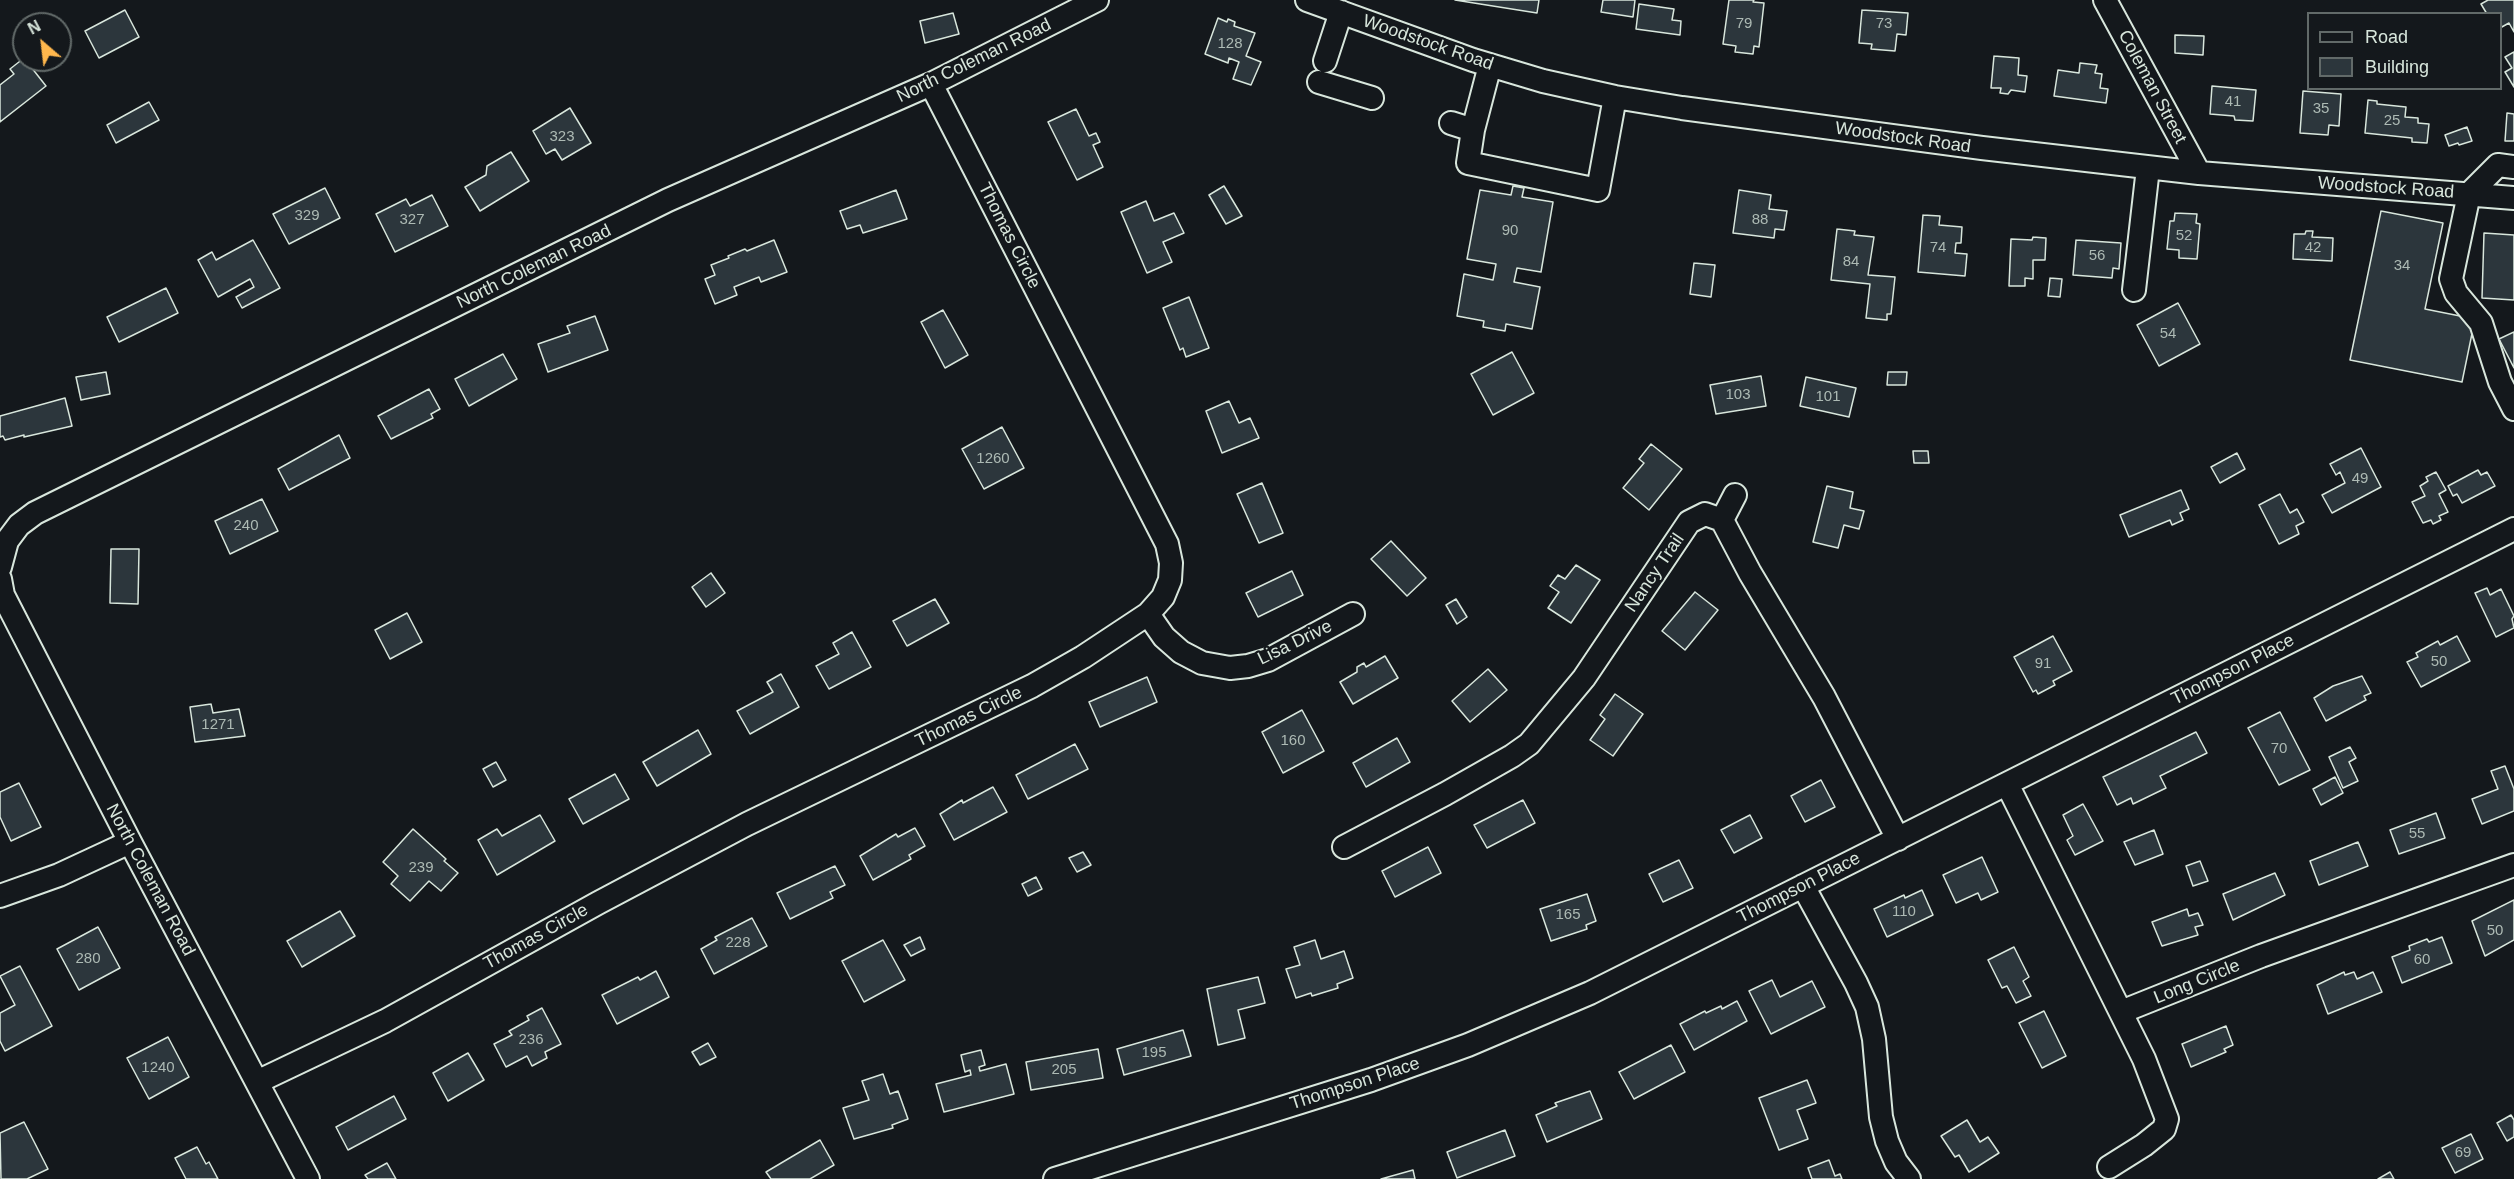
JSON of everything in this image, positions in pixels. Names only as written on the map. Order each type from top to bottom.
[{"type":"street","name":"North Coleman Road","points":[[0,567],[0,558],[7,541],[19,525],[35,513],[668,200],[931,84],[1098,0]]},
{"type":"street","name":"Woodstock Road","points":[[1307,0],[1490,64],[1544,81],[1614,97],[1971,147],[2148,168],[2514,198]]},
{"type":"street","name":"Coleman Street","points":[[2105,0],[2199,173]]},
{"type":"street","points":[[1341,12],[1322,71],[1372,98]]},
{"type":"street","points":[[1490,64],[1473,130],[1468,163],[1598,190],[1614,97]]},
{"type":"street","name":"Thomas Circle","points":[[257,1082],[385,1021],[598,903],[747,824],[1032,686],[1083,657],[1148,614],[1163,597],[1170,580],[1171,563],[1167,544],[931,84]]},
{"type":"street","points":[[1451,123],[1473,130]]},
{"type":"street","points":[[2514,167],[2498,165],[2469,194],[2451,279],[2457,293],[2481,323],[2500,381],[2514,409]]},
{"type":"street","points":[[2134,290],[2148,168]]},
{"type":"street","points":[[1735,495],[1722,520],[1750,573],[1824,697],[1898,839]]},
{"type":"street","name":"Nancy Trail","points":[[1344,847],[1474,778],[1529,744],[1584,678],[1689,522],[1705,514],[1722,520]]},
{"type":"street","name":"Thompson Place","points":[[1055,1179],[1371,1080],[1468,1045],[1590,993],[2514,529]]},
{"type":"street","name":"North Coleman Road","points":[[0,579],[3,596],[308,1179]]},
{"type":"street","name":"Lisa Drive","points":[[1148,614],[1164,637],[1181,652],[1202,663],[1230,668],[1268,660],[1353,614]]},
{"type":"street","points":[[2007,784],[2144,1059],[2167,1119],[2164,1129],[2109,1167]]},
{"type":"street","points":[[0,896],[59,876],[130,842]]},
{"type":"street","name":"Long Circle","points":[[2121,1012],[2261,956],[2514,866]]},
{"type":"street","points":[[1803,886],[1867,1007],[1874,1039],[1881,1117],[1887,1141],[1896,1162],[1909,1179]]},
{"type":"building","points":[[1455,0],[1539,0],[1537,13]]},
{"type":"building","points":[[1603,0],[1635,0],[1633,17],[1601,12]]},
{"type":"building","points":[[1729,0],[1754,0],[1753,2],[1764,3],[1759,47],[1754,46],[1753,54],[1735,52],[1736,46],[1723,44]]},
{"type":"building","points":[[2488,0],[2514,0],[2514,32],[2509,23],[2502,27],[2502,12],[2486,12],[2481,4]]},
{"type":"building","points":[[1639,4],[1674,9],[1672,20],[1681,21],[1680,35],[1636,29]]},
{"type":"building","points":[[125,10],[139,37],[99,58],[85,31]]},
{"type":"building","points":[[1862,10],[1908,13],[1906,35],[1897,34],[1895,51],[1871,49],[1872,44],[1859,43]]},
{"type":"building","points":[[953,13],[959,34],[925,43],[920,21]]},
{"type":"building","points":[[1218,18],[1227,22],[1228,19],[1235,22],[1234,26],[1255,33],[1246,56],[1261,62],[1251,85],[1233,79],[1239,62],[1229,58],[1228,63],[1205,54]]},
{"type":"building","points":[[2175,35],[2204,36],[2203,55],[2175,53]]},
{"type":"building","points":[[2514,52],[2514,87],[2505,72],[2512,68],[2505,57]]},
{"type":"building","points":[[1994,56],[2019,58],[2018,75],[2027,76],[2025,92],[2011,90],[2008,94],[2000,93],[2001,88],[1991,88]]},
{"type":"building","points":[[2080,63],[2097,65],[2095,73],[2102,74],[2100,88],[2108,89],[2106,103],[2054,96],[2058,70],[2079,73]]},
{"type":"building","points":[[12,72],[35,72],[46,86],[0,122],[0,85],[14,74]]},
{"type":"building","points":[[2212,86],[2256,90],[2253,121],[2235,120],[2234,116],[2210,114]]},
{"type":"building","points":[[2303,91],[2341,94],[2339,126],[2329,125],[2328,135],[2300,133]]},
{"type":"building","points":[[2368,100],[2377,101],[2377,104],[2406,107],[2405,117],[2418,118],[2418,123],[2429,124],[2427,143],[2412,142],[2412,138],[2365,133]]},
{"type":"building","points":[[149,102],[159,120],[116,143],[107,125]]},
{"type":"building","points":[[570,108],[591,143],[562,160],[555,149],[546,154],[533,131]]},
{"type":"building","points":[[1076,109],[1089,136],[1096,133],[1100,142],[1093,145],[1103,167],[1077,180],[1048,122]]},
{"type":"building","points":[[2507,113],[2514,114],[2514,141],[2505,141]]},
{"type":"building","points":[[2467,127],[2472,141],[2449,146],[2445,135]]},
{"type":"building","points":[[511,152],[529,181],[480,211],[465,187],[486,175],[487,166]]},
{"type":"building","points":[[1224,186],[1242,216],[1226,224],[1209,195]]},
{"type":"building","points":[[1513,186],[1524,188],[1522,197],[1553,202],[1541,272],[1517,268],[1514,282],[1540,287],[1532,329],[1506,324],[1505,331],[1483,327],[1484,321],[1457,316],[1464,274],[1493,280],[1496,264],[1467,259],[1480,190],[1511,195]]},
{"type":"building","points":[[325,188],[340,218],[289,244],[273,214]]},
{"type":"building","points":[[896,190],[907,219],[863,233],[860,225],[847,229],[840,211]]},
{"type":"building","points":[[1739,190],[1771,195],[1769,209],[1787,211],[1784,230],[1775,229],[1774,238],[1733,233]]},
{"type":"building","points":[[432,195],[448,226],[395,252],[376,214],[406,199],[410,206]]},
{"type":"building","points":[[1146,201],[1154,221],[1174,213],[1184,233],[1163,242],[1172,262],[1147,273],[1121,212]]},
{"type":"building","points":[[2381,211],[2443,223],[2425,309],[2475,319],[2462,382],[2350,360]]},
{"type":"building","points":[[2175,213],[2197,214],[2196,223],[2200,224],[2197,259],[2179,258],[2179,250],[2167,249],[2170,221],[2174,221]]},
{"type":"building","points":[[1923,215],[1940,216],[1939,225],[1962,227],[1961,243],[1956,243],[1955,253],[1967,254],[1965,276],[1918,272]]},
{"type":"building","points":[[1837,229],[1855,231],[1854,235],[1874,237],[1868,275],[1895,277],[1891,314],[1887,314],[1887,320],[1866,318],[1870,284],[1831,280]]},
{"type":"building","points":[[2306,231],[2313,231],[2312,237],[2333,238],[2332,261],[2293,259],[2294,234],[2305,234]]},
{"type":"building","points":[[2484,233],[2514,235],[2514,300],[2482,298]]},
{"type":"building","points":[[2033,237],[2046,238],[2045,260],[2033,260],[2033,279],[2025,278],[2025,286],[2009,286],[2011,239],[2032,240]]},
{"type":"building","points":[[253,240],[280,288],[242,308],[236,297],[254,287],[250,279],[218,297],[198,260],[212,252],[216,260]]},
{"type":"building","points":[[774,240],[787,272],[761,282],[759,277],[734,287],[737,295],[715,304],[705,279],[715,275],[711,265],[745,249],[747,251]]},
{"type":"building","points":[[2076,240],[2121,243],[2119,269],[2113,268],[2112,278],[2073,275]]},
{"type":"building","points":[[1694,263],[1715,265],[1711,297],[1690,294]]},
{"type":"building","points":[[2050,278],[2062,279],[2060,297],[2048,296]]},
{"type":"building","points":[[166,288],[178,313],[119,342],[107,317]]},
{"type":"building","points":[[1189,297],[1209,348],[1186,357],[1183,348],[1180,350],[1163,308]]},
{"type":"building","points":[[2178,303],[2200,344],[2159,366],[2137,325]]},
{"type":"building","points":[[943,310],[968,355],[945,368],[921,322]]},
{"type":"building","points":[[595,316],[608,350],[548,372],[538,344],[570,333],[567,326]]},
{"type":"building","points":[[2514,332],[2514,368],[2499,339]]},
{"type":"building","points":[[1512,352],[1534,393],[1493,415],[1471,374]]},
{"type":"building","points":[[503,354],[517,379],[469,406],[455,379]]},
{"type":"building","points":[[106,372],[110,394],[81,400],[76,377]]},
{"type":"building","points":[[1888,372],[1907,372],[1906,385],[1887,385]]},
{"type":"building","points":[[1761,376],[1766,406],[1716,414],[1710,385]]},
{"type":"building","points":[[1806,377],[1856,388],[1849,417],[1800,406]]},
{"type":"building","points":[[429,389],[440,409],[431,414],[433,418],[391,439],[378,416]]},
{"type":"building","points":[[65,398],[72,426],[5,440],[3,436],[0,437],[0,416]]},
{"type":"building","points":[[1229,401],[1239,423],[1250,418],[1259,438],[1222,453],[1206,411]]},
{"type":"building","points":[[1002,427],[1024,468],[984,489],[962,449]]},
{"type":"building","points":[[339,435],[350,458],[289,490],[278,469]]},
{"type":"building","points":[[1651,444],[1682,469],[1649,510],[1623,488],[1644,463],[1639,459]]},
{"type":"building","points":[[2361,448],[2381,487],[2332,513],[2322,495],[2345,483],[2340,472],[2336,475],[2330,464]]},
{"type":"building","points":[[1913,451],[1928,451],[1929,463],[1914,463]]},
{"type":"building","points":[[2237,453],[2245,469],[2220,483],[2211,467]]},
{"type":"building","points":[[2478,470],[2481,475],[2487,472],[2495,486],[2462,503],[2457,494],[2453,496],[2448,486]]},
{"type":"building","points":[[2436,472],[2446,490],[2439,494],[2448,512],[2439,516],[2441,520],[2433,524],[2431,520],[2423,523],[2412,502],[2425,496],[2420,486],[2428,481],[2426,477]]},
{"type":"building","points":[[1262,483],[1283,533],[1259,543],[1237,494]]},
{"type":"building","points":[[1827,486],[1853,492],[1850,508],[1864,511],[1859,529],[1844,525],[1838,548],[1813,542]]},
{"type":"building","points":[[2181,490],[2189,509],[2180,513],[2183,520],[2172,525],[2170,520],[2129,537],[2120,515]]},
{"type":"building","points":[[2280,494],[2290,513],[2297,509],[2304,522],[2296,526],[2299,534],[2279,544],[2259,505]]},
{"type":"building","points":[[262,499],[278,531],[230,554],[215,521]]},
{"type":"building","points":[[1391,541],[1426,578],[1407,596],[1371,559]]},
{"type":"building","points":[[111,549],[139,549],[138,604],[110,603]]},
{"type":"building","points":[[1576,565],[1600,580],[1571,623],[1548,608],[1559,592],[1550,586],[1558,575],[1565,579]]},
{"type":"building","points":[[1292,571],[1303,595],[1258,617],[1246,593]]},
{"type":"building","points":[[711,573],[725,593],[706,607],[692,587]]},
{"type":"building","points":[[2487,588],[2490,595],[2501,589],[2514,616],[2512,619],[2514,628],[2496,637],[2475,593]]},
{"type":"building","points":[[1695,592],[1718,610],[1685,650],[1662,631]]},
{"type":"building","points":[[935,599],[949,623],[907,646],[893,621]]},
{"type":"building","points":[[1456,599],[1467,617],[1457,624],[1446,605]]},
{"type":"building","points":[[407,613],[422,642],[390,659],[375,630]]},
{"type":"building","points":[[852,632],[871,667],[829,689],[816,666],[839,654],[833,643]]},
{"type":"building","points":[[2053,636],[2072,671],[2053,681],[2055,685],[2038,694],[2036,690],[2033,692],[2014,657]]},
{"type":"building","points":[[2457,636],[2470,661],[2421,687],[2407,662],[2418,657],[2416,653],[2438,641],[2440,645]]},
{"type":"building","points":[[1385,656],[1398,678],[1353,704],[1340,682],[1357,672],[1357,667],[1364,663],[1366,667]]},
{"type":"building","points":[[1488,669],[1507,690],[1470,722],[1452,701]]},
{"type":"building","points":[[781,674],[799,707],[750,734],[737,711],[773,692],[767,682]]},
{"type":"building","points":[[2362,676],[2371,693],[2364,696],[2366,700],[2326,721],[2314,698],[2333,686]]},
{"type":"building","points":[[1147,677],[1157,702],[1100,727],[1089,702]]},
{"type":"building","points":[[1615,694],[1643,714],[1613,756],[1590,740],[1605,719],[1600,715]]},
{"type":"building","points":[[211,704],[213,713],[239,709],[245,736],[195,742],[190,707]]},
{"type":"building","points":[[1302,710],[1324,751],[1283,773],[1262,732]]},
{"type":"building","points":[[2280,712],[2310,770],[2279,785],[2248,728]]},
{"type":"building","points":[[698,730],[711,754],[657,786],[643,762]]},
{"type":"building","points":[[2196,732],[2207,753],[2160,776],[2166,788],[2133,804],[2131,798],[2117,805],[2103,777]]},
{"type":"building","points":[[1397,738],[1410,762],[1366,787],[1353,763]]},
{"type":"building","points":[[1075,744],[1088,769],[1028,799],[1016,775]]},
{"type":"building","points":[[2350,747],[2356,758],[2349,762],[2358,781],[2343,788],[2329,757]]},
{"type":"building","points":[[496,762],[506,780],[493,787],[483,769]]},
{"type":"building","points":[[2505,766],[2514,789],[2514,811],[2482,824],[2472,799],[2498,789],[2491,771]]},
{"type":"building","points":[[615,774],[629,799],[583,824],[569,799]]},
{"type":"building","points":[[2335,777],[2343,793],[2321,805],[2313,789]]},
{"type":"building","points":[[1821,780],[1835,807],[1805,822],[1791,796]]},
{"type":"building","points":[[19,783],[41,827],[11,841],[0,817],[0,792]]},
{"type":"building","points":[[993,787],[1007,812],[954,840],[940,814],[962,800],[963,803]]},
{"type":"building","points":[[1523,800],[1535,823],[1487,848],[1474,825]]},
{"type":"building","points":[[2083,804],[2103,841],[2075,855],[2067,840],[2073,836],[2063,815]]},
{"type":"building","points":[[2436,813],[2445,838],[2399,854],[2390,830]]},
{"type":"building","points":[[540,815],[555,841],[497,875],[478,840],[497,829],[502,836]]},
{"type":"building","points":[[1750,815],[1762,838],[1734,853],[1721,830]]},
{"type":"building","points":[[915,828],[925,846],[909,855],[911,859],[873,880],[860,856],[896,834],[898,837]]},
{"type":"building","points":[[413,829],[458,873],[441,891],[429,881],[410,901],[391,884],[398,876],[383,862]]},
{"type":"building","points":[[2154,830],[2163,854],[2135,865],[2124,842]]},
{"type":"building","points":[[2358,842],[2368,866],[2319,885],[2310,861]]},
{"type":"building","points":[[1428,847],[1441,873],[1395,897],[1382,871]]},
{"type":"building","points":[[1083,852],[1091,865],[1077,872],[1069,858]]},
{"type":"building","points":[[1982,857],[1998,892],[1981,900],[1978,893],[1956,903],[1943,875]]},
{"type":"building","points":[[1679,860],[1693,888],[1663,902],[1649,874]]},
{"type":"building","points":[[2200,861],[2208,881],[2193,886],[2186,866]]},
{"type":"building","points":[[835,866],[845,885],[830,892],[833,898],[790,919],[777,893]]},
{"type":"building","points":[[2275,873],[2285,895],[2233,920],[2223,894]]},
{"type":"building","points":[[1036,877],[1042,889],[1028,896],[1022,884]]},
{"type":"building","points":[[1922,890],[1933,915],[1887,937],[1874,909],[1904,895],[1905,898]]},
{"type":"building","points":[[1587,894],[1596,921],[1586,925],[1587,929],[1551,941],[1540,909]]},
{"type":"building","points":[[2514,900],[2514,940],[2485,956],[2472,921]]},
{"type":"building","points":[[2187,909],[2189,916],[2198,913],[2203,925],[2195,927],[2198,935],[2162,946],[2152,922]]},
{"type":"building","points":[[340,911],[355,936],[302,967],[287,941]]},
{"type":"building","points":[[752,918],[767,946],[714,974],[701,949],[717,940],[715,937]]},
{"type":"building","points":[[98,927],[120,968],[79,990],[57,949]]},
{"type":"building","points":[[920,937],[925,949],[911,956],[904,945]]},
{"type":"building","points":[[2442,937],[2452,963],[2402,983],[2392,957],[2410,950],[2409,946],[2427,939],[2429,942]]},
{"type":"building","points":[[883,940],[905,980],[864,1002],[842,961]]},
{"type":"building","points":[[1315,940],[1321,959],[1344,951],[1353,978],[1337,984],[1338,988],[1296,998],[1286,969],[1300,965],[1294,947]]},
{"type":"building","points":[[2014,947],[2029,977],[2023,981],[2031,996],[2016,1003],[2007,986],[2002,988],[1988,960]]},
{"type":"building","points":[[20,966],[52,1026],[5,1051],[0,1041],[0,1013],[15,1005],[0,976]]},
{"type":"building","points":[[656,971],[669,997],[617,1024],[602,995],[638,977],[640,980]]},
{"type":"building","points":[[2344,972],[2345,975],[2354,972],[2357,979],[2373,972],[2382,992],[2328,1014],[2317,985]]},
{"type":"building","points":[[1258,977],[1265,1003],[1238,1010],[1245,1038],[1218,1045],[1207,989]]},
{"type":"building","points":[[1772,980],[1780,997],[1812,981],[1825,1007],[1771,1034],[1749,991]]},
{"type":"building","points":[[1737,1001],[1747,1021],[1694,1050],[1680,1024],[1705,1011],[1706,1013],[1721,1006],[1722,1009]]},
{"type":"building","points":[[542,1008],[561,1044],[545,1052],[547,1058],[532,1066],[527,1056],[506,1067],[494,1044],[512,1035],[509,1031],[529,1020],[527,1016]]},
{"type":"building","points":[[2044,1011],[2066,1056],[2042,1068],[2019,1023]]},
{"type":"building","points":[[2226,1026],[2233,1045],[2224,1049],[2226,1052],[2191,1067],[2182,1044]]},
{"type":"building","points":[[1183,1030],[1191,1056],[1124,1075],[1117,1049]]},
{"type":"building","points":[[168,1037],[189,1077],[149,1099],[127,1058]]},
{"type":"building","points":[[708,1043],[716,1057],[700,1065],[692,1052]]},
{"type":"building","points":[[1671,1045],[1685,1072],[1634,1099],[1619,1072]]},
{"type":"building","points":[[1098,1049],[1103,1078],[1031,1090],[1026,1062]]},
{"type":"building","points":[[981,1050],[985,1065],[979,1067],[980,1071],[1006,1064],[1014,1094],[944,1112],[936,1084],[971,1075],[970,1070],[965,1072],[961,1055]]},
{"type":"building","points":[[468,1053],[484,1080],[448,1101],[433,1073]]},
{"type":"building","points":[[883,1074],[890,1094],[898,1091],[908,1119],[892,1125],[893,1128],[854,1139],[843,1108],[869,1100],[862,1081]]},
{"type":"building","points":[[1807,1080],[1816,1103],[1797,1110],[1808,1139],[1779,1150],[1759,1098]]},
{"type":"building","points":[[1590,1091],[1602,1119],[1547,1142],[1536,1115],[1557,1106],[1555,1103]]},
{"type":"building","points":[[394,1096],[406,1119],[348,1150],[336,1127]]},
{"type":"building","points":[[2511,1115],[2514,1120],[2514,1137],[2507,1141],[2497,1123]]},
{"type":"building","points":[[1967,1120],[1980,1142],[1988,1137],[1999,1153],[1969,1172],[1959,1155],[1955,1157],[1941,1136]]},
{"type":"building","points":[[24,1122],[48,1169],[27,1179],[1,1179],[0,1133]]},
{"type":"building","points":[[1505,1130],[1515,1156],[1457,1178],[1447,1152]]},
{"type":"building","points":[[2471,1134],[2483,1159],[2455,1173],[2442,1148]]},
{"type":"building","points":[[820,1140],[834,1165],[810,1179],[771,1179],[766,1172]]},
{"type":"building","points":[[197,1147],[206,1164],[209,1162],[218,1179],[186,1179],[175,1158]]},
{"type":"building","points":[[1829,1160],[1835,1176],[1840,1174],[1842,1179],[1812,1179],[1808,1168]]},
{"type":"building","points":[[387,1163],[396,1179],[368,1179],[365,1175]]},
{"type":"building","points":[[1413,1170],[1415,1179],[1381,1179]]},
{"type":"building","points":[[2390,1172],[2394,1179],[2378,1179]]}]
